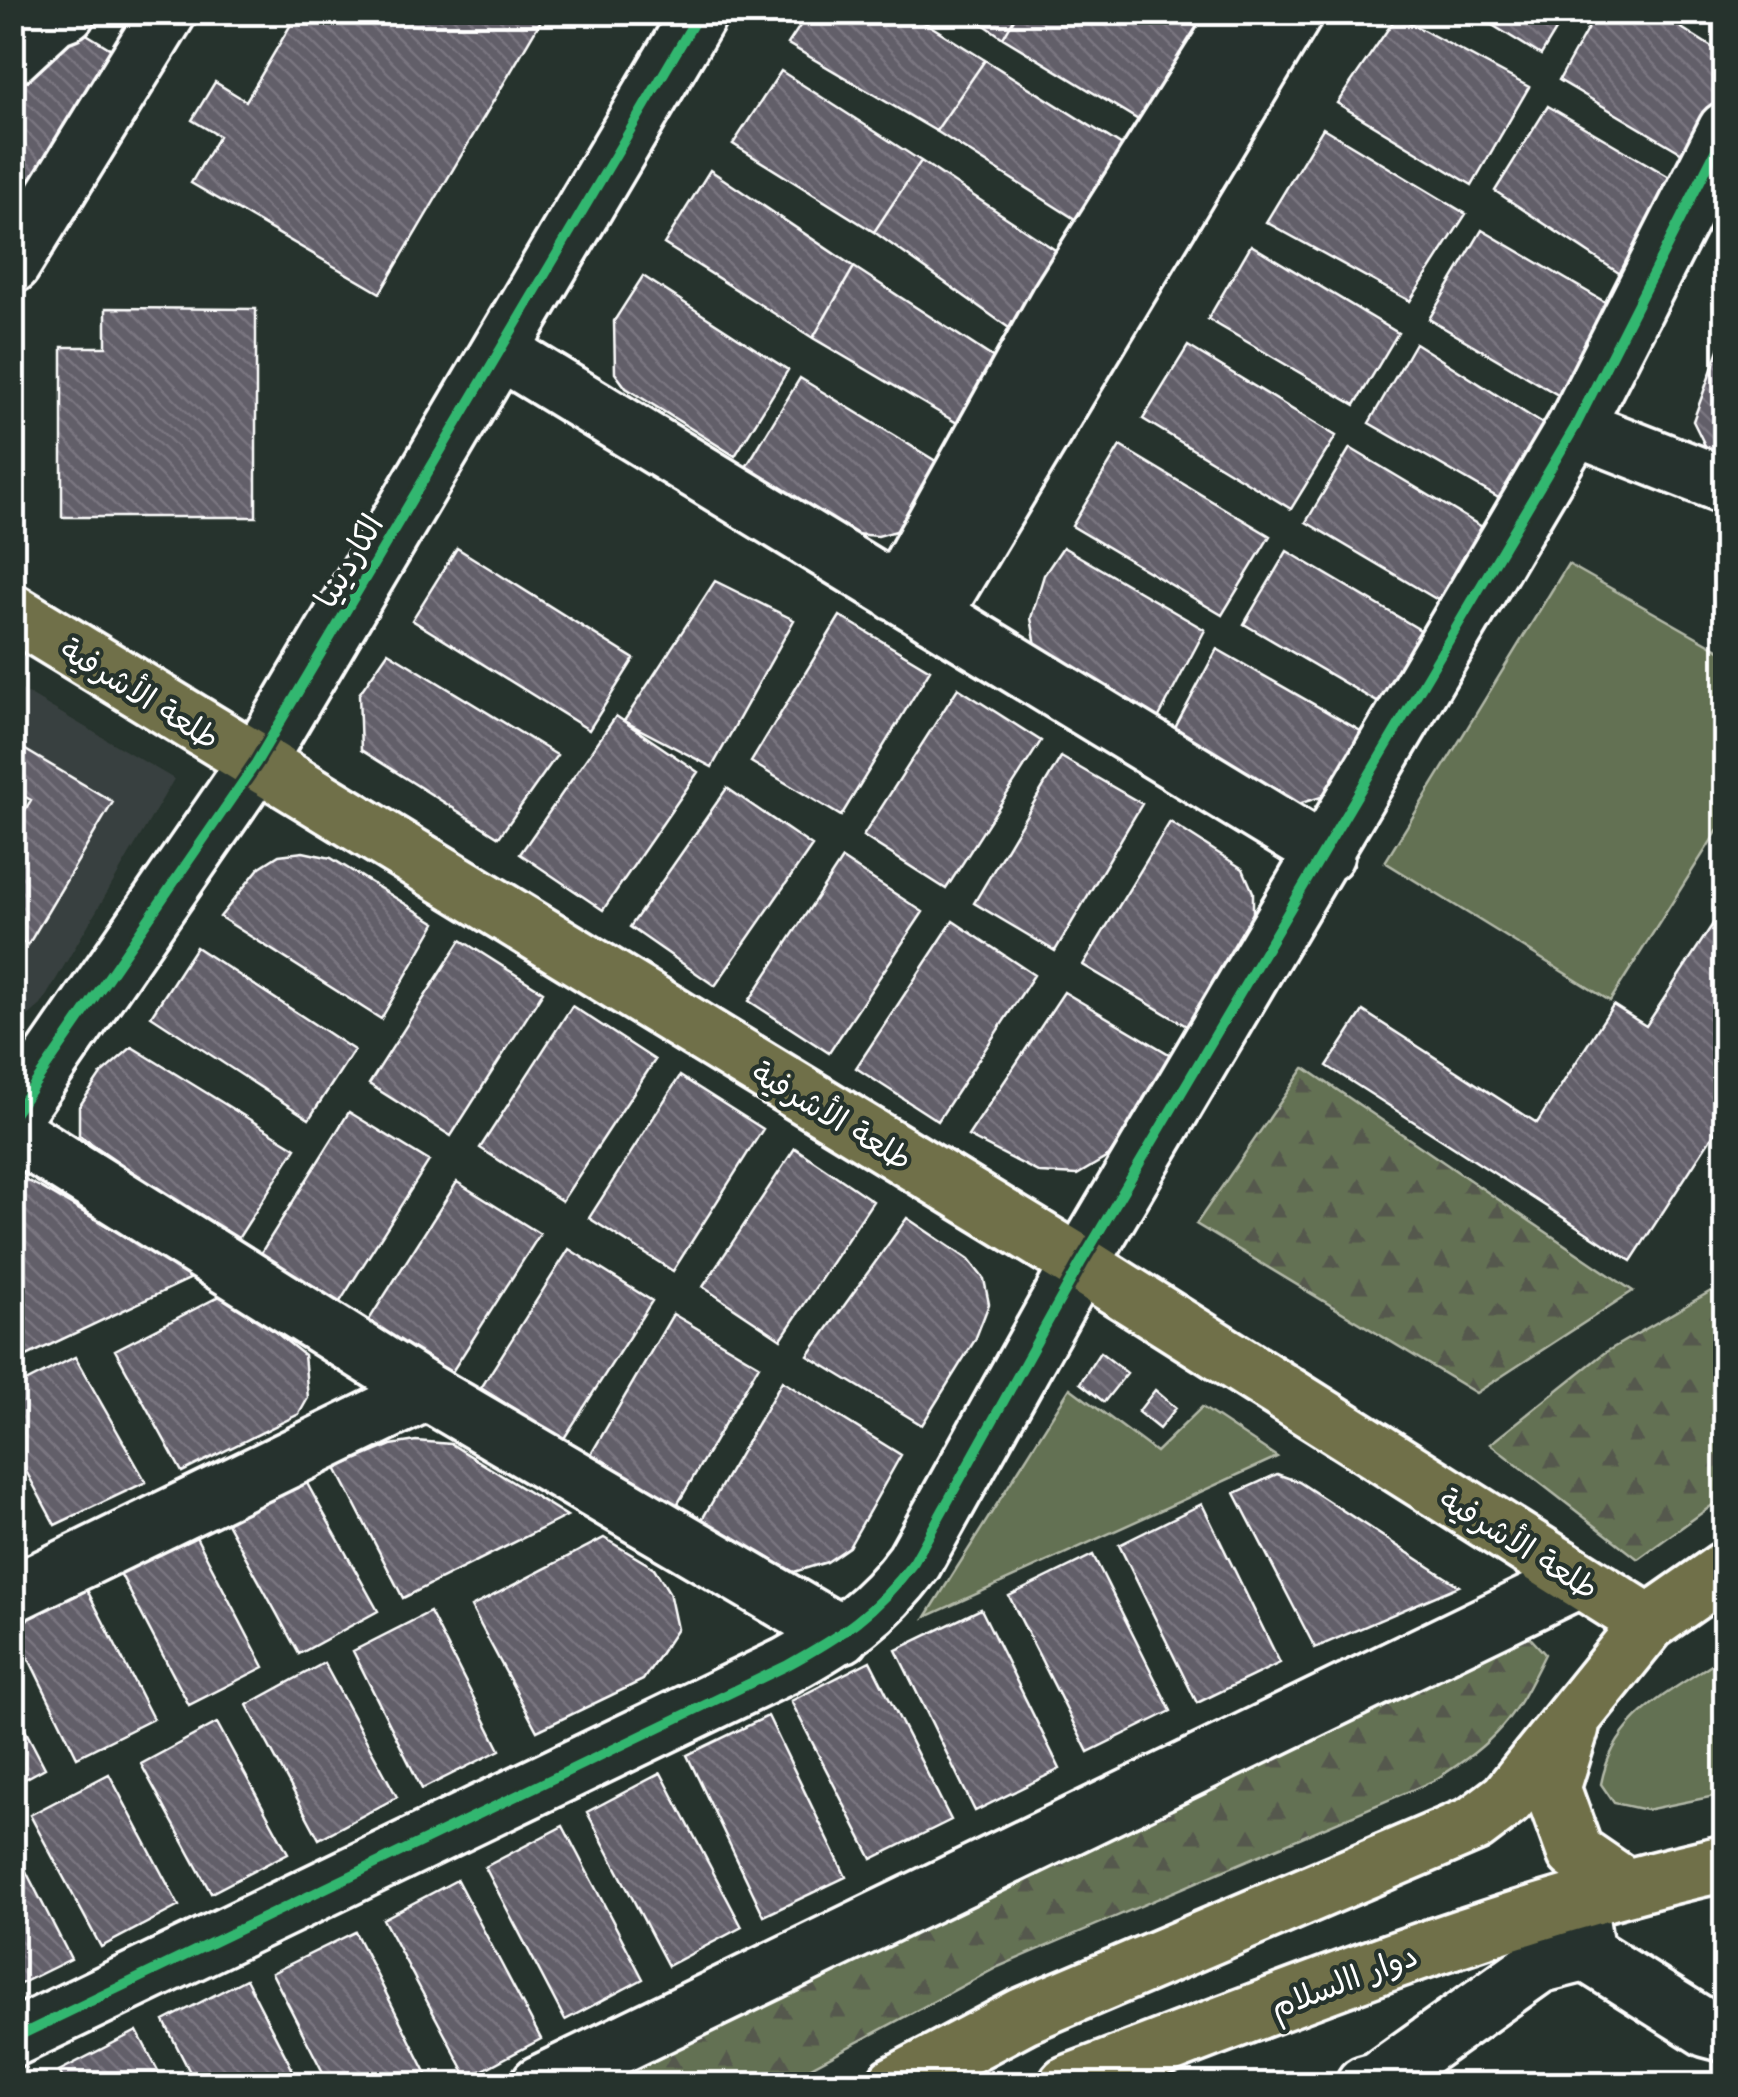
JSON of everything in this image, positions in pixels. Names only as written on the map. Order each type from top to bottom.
[{"type":"main road","name":"طلعة الأشرفية","points":[[12,612],[1080,1264],[1648,1623]]},
{"type":"main road","points":[[895,2084],[1022,2016],[1474,1824],[1506,1799],[1648,1623],[1726,1569]]},
{"type":"main road","points":[[1575,1714],[1552,1788],[1575,1852],[1600,1892]]},
{"type":"main road","name":"دوار االسلام","points":[[1067,2084],[1404,1954],[1600,1892],[1726,1862]]},
{"type":"street","points":[[12,56],[54,17],[66,12]]},
{"type":"street","points":[[12,264],[168,12]]},
{"type":"street","name":"الكاردينيا","points":[[12,1117],[256,763],[700,12]]},
{"type":"street","points":[[914,604],[1057,303],[1241,12]]},
{"type":"street","points":[[914,604],[1295,12]]},
{"type":"street","points":[[12,2040],[842,1635],[883,1604],[914,1562],[1080,1264],[1326,854],[1575,427],[1726,130]]},
{"type":"street","points":[[500,350],[1326,854]]},
{"type":"street","points":[[1575,427],[1726,486]]},
{"type":"street","points":[[12,1131],[427,1392],[842,1635]]},
{"type":"street","points":[[12,1594],[427,1392]]},
{"type":"street","points":[[539,2084],[1578,1580]]},
{"type":"street","points":[[1586,1954],[1600,1892]]},
{"type":"street","points":[[1364,2084],[1378,2080],[1539,1965],[1586,1954],[1706,2029],[1726,2034]]},
{"type":"shaded area","points":[[13,685],[174,779],[41,1005],[13,1029]]},
{"type":"green space","points":[[1568,564],[1725,653],[1725,819],[1610,1001],[1385,862]]},
{"type":"green space","points":[[1304,1068],[1633,1291],[1476,1393],[1196,1224]]},
{"type":"green space","points":[[1725,1283],[1725,1496],[1638,1559],[1490,1444],[1604,1353]]},
{"type":"green space","points":[[1070,1388],[1156,1452],[1202,1407],[1277,1457],[926,1617]]},
{"type":"green space","points":[[1525,1632],[1545,1654],[1523,1697],[1488,1741],[1433,1781],[998,1967],[779,2084],[601,2084]]},
{"type":"green space","points":[[1725,1655],[1725,1794],[1646,1810],[1614,1803],[1601,1784],[1618,1740],[1648,1708]]},
{"type":"building","points":[[278,12],[546,12],[380,293],[191,183],[219,136],[192,120],[215,82],[246,101],[293,21]]},
{"type":"building","points":[[809,12],[908,12],[985,60],[936,131],[788,44]]},
{"type":"building","points":[[966,12],[1018,12],[1003,38]]},
{"type":"building","points":[[1018,12],[1174,12],[1223,44],[1155,130],[1003,38]]},
{"type":"building","points":[[1471,12],[1567,12],[1541,55]]},
{"type":"building","points":[[1597,12],[1656,12],[1726,56],[1726,109],[1699,163],[1559,80]]},
{"type":"building","points":[[1397,16],[1529,87],[1472,185],[1337,103]]},
{"type":"building","points":[[75,27],[119,54],[12,230],[12,85]]},
{"type":"building","points":[[985,60],[1143,159],[1097,233],[936,131]]},
{"type":"building","points":[[781,71],[921,161],[874,232],[733,144]]},
{"type":"building","points":[[1548,106],[1685,186],[1637,285],[1495,191]]},
{"type":"building","points":[[1323,128],[1466,214],[1410,301],[1266,222]]},
{"type":"building","points":[[921,161],[1081,267],[1026,340],[874,232]]},
{"type":"building","points":[[710,170],[854,267],[813,338],[664,244]]},
{"type":"building","points":[[1482,230],[1622,312],[1575,405],[1429,319]]},
{"type":"building","points":[[1251,245],[1398,333],[1355,405],[1208,319]]},
{"type":"building","points":[[854,267],[1006,366],[969,430],[813,338]]},
{"type":"building","points":[[643,276],[788,370],[735,456],[626,388],[615,373],[614,321]]},
{"type":"building","points":[[106,308],[256,309],[256,517],[62,517],[62,347],[106,347]]},
{"type":"building","points":[[1415,343],[1557,433],[1516,508],[1369,423]]},
{"type":"building","points":[[1188,346],[1336,436],[1291,509],[1143,419]]},
{"type":"building","points":[[1720,347],[1726,348],[1726,475],[1718,472],[1693,421]]},
{"type":"building","points":[[800,378],[952,471],[918,525],[878,536],[855,534],[743,472]]},
{"type":"building","points":[[1120,446],[1270,536],[1222,615],[1072,526]]},
{"type":"building","points":[[1350,448],[1492,533],[1448,606],[1306,522]]},
{"type":"building","points":[[1063,547],[1205,630],[1151,732],[1039,662],[1031,618],[1044,575]]},
{"type":"building","points":[[457,548],[634,659],[589,730],[412,620]]},
{"type":"building","points":[[1287,551],[1432,637],[1389,709],[1244,624]]},
{"type":"building","points":[[715,581],[794,620],[712,767],[624,721]]},
{"type":"building","points":[[840,616],[930,670],[841,816],[751,762]]},
{"type":"building","points":[[1217,649],[1371,737],[1331,794],[1295,805],[1165,747]]},
{"type":"building","points":[[388,652],[557,755],[499,837],[361,750],[359,694]]},
{"type":"building","points":[[958,688],[1041,741],[946,889],[863,836]]},
{"type":"building","points":[[616,716],[698,772],[603,910],[520,854]]},
{"type":"building","points":[[12,742],[113,802],[28,945],[12,936],[12,832],[31,800],[12,790]]},
{"type":"building","points":[[1061,757],[1142,804],[1055,951],[974,903]]},
{"type":"building","points":[[727,788],[812,846],[715,986],[630,927]]},
{"type":"building","points":[[1170,822],[1243,869],[1253,892],[1253,923],[1195,1031],[1083,965]]},
{"type":"building","points":[[303,852],[331,858],[436,923],[381,1019],[220,917],[260,867],[279,855]]},
{"type":"building","points":[[842,859],[923,912],[829,1053],[749,1001]]},
{"type":"building","points":[[1726,904],[1726,1115],[1631,1261],[1327,1066],[1363,1011],[1537,1123],[1613,1005],[1646,1026]]},
{"type":"building","points":[[953,921],[1034,975],[938,1121],[856,1068]]},
{"type":"building","points":[[461,940],[543,992],[451,1136],[369,1084]]},
{"type":"building","points":[[196,947],[354,1050],[309,1119],[151,1016]]},
{"type":"building","points":[[1064,992],[1174,1057],[1109,1156],[1077,1175],[1040,1173],[968,1136]]},
{"type":"building","points":[[572,1006],[655,1060],[562,1201],[480,1148]]},
{"type":"building","points":[[132,1047],[296,1148],[236,1242],[79,1135],[79,1107],[101,1074]]},
{"type":"building","points":[[680,1076],[763,1129],[673,1271],[589,1218]]},
{"type":"building","points":[[349,1112],[429,1161],[336,1308],[257,1259]]},
{"type":"building","points":[[795,1148],[873,1201],[781,1339],[703,1287]]},
{"type":"building","points":[[12,1173],[40,1187],[194,1277],[12,1363]]},
{"type":"building","points":[[457,1182],[540,1234],[450,1375],[367,1323]]},
{"type":"building","points":[[907,1218],[969,1260],[984,1279],[989,1304],[975,1340],[922,1425],[808,1356]]},
{"type":"building","points":[[569,1249],[652,1301],[563,1440],[481,1388]]},
{"type":"building","points":[[226,1293],[304,1355],[308,1398],[299,1414],[182,1472],[115,1350]]},
{"type":"building","points":[[673,1314],[759,1365],[673,1512],[587,1461]]},
{"type":"building","points":[[1100,1352],[1127,1373],[1104,1402],[1080,1383]]},
{"type":"building","points":[[75,1357],[146,1482],[55,1525],[12,1445],[12,1389]]},
{"type":"building","points":[[782,1381],[901,1455],[849,1547],[827,1562],[794,1572],[700,1523]]},
{"type":"building","points":[[1155,1390],[1176,1408],[1159,1429],[1138,1412]]},
{"type":"building","points":[[416,1441],[451,1444],[567,1516],[403,1598],[336,1468],[391,1445]]},
{"type":"building","points":[[1277,1474],[1299,1482],[1459,1586],[1315,1648],[1235,1493]]},
{"type":"building","points":[[304,1478],[378,1611],[299,1654],[226,1521]]},
{"type":"building","points":[[1202,1504],[1280,1663],[1197,1703],[1119,1545]]},
{"type":"building","points":[[12,1511],[26,1537],[12,1544]]},
{"type":"building","points":[[194,1533],[264,1667],[189,1705],[119,1571]]},
{"type":"building","points":[[604,1538],[654,1568],[669,1592],[677,1629],[643,1680],[537,1731],[471,1607]]},
{"type":"building","points":[[1093,1555],[1171,1711],[1088,1752],[1009,1596]]},
{"type":"building","points":[[86,1588],[153,1719],[77,1757],[12,1624]]},
{"type":"building","points":[[981,1609],[1060,1769],[975,1811],[896,1650]]},
{"type":"building","points":[[430,1612],[500,1750],[422,1789],[353,1651]]},
{"type":"building","points":[[870,1661],[951,1820],[872,1859],[791,1701]]},
{"type":"building","points":[[324,1663],[397,1797],[319,1839],[247,1705]]},
{"type":"building","points":[[12,1705],[45,1768],[12,1786]]},
{"type":"building","points":[[768,1716],[846,1877],[764,1916],[687,1755]]},
{"type":"building","points":[[217,1723],[288,1853],[211,1893],[141,1764]]},
{"type":"building","points":[[661,1773],[742,1927],[668,1966],[587,1812]]},
{"type":"building","points":[[109,1774],[179,1906],[101,1947],[30,1815]]},
{"type":"building","points":[[563,1826],[643,1979],[565,2020],[485,1867]]},
{"type":"building","points":[[12,1844],[71,1959],[12,1988]]},
{"type":"building","points":[[457,1880],[541,2039],[468,2078],[383,1919]]},
{"type":"building","points":[[355,1932],[432,2084],[329,2084],[272,1973]]},
{"type":"building","points":[[246,1979],[300,2084],[196,2084],[164,2021]]},
{"type":"building","points":[[137,2031],[165,2084],[66,2084],[59,2071]]},
{"type":"cycle path","points":[[12,1117],[256,763],[700,12]]},
{"type":"cycle path","points":[[12,2039],[786,1666],[857,1622],[900,1580],[914,1562],[1080,1264],[1575,427],[1726,130]]}]
